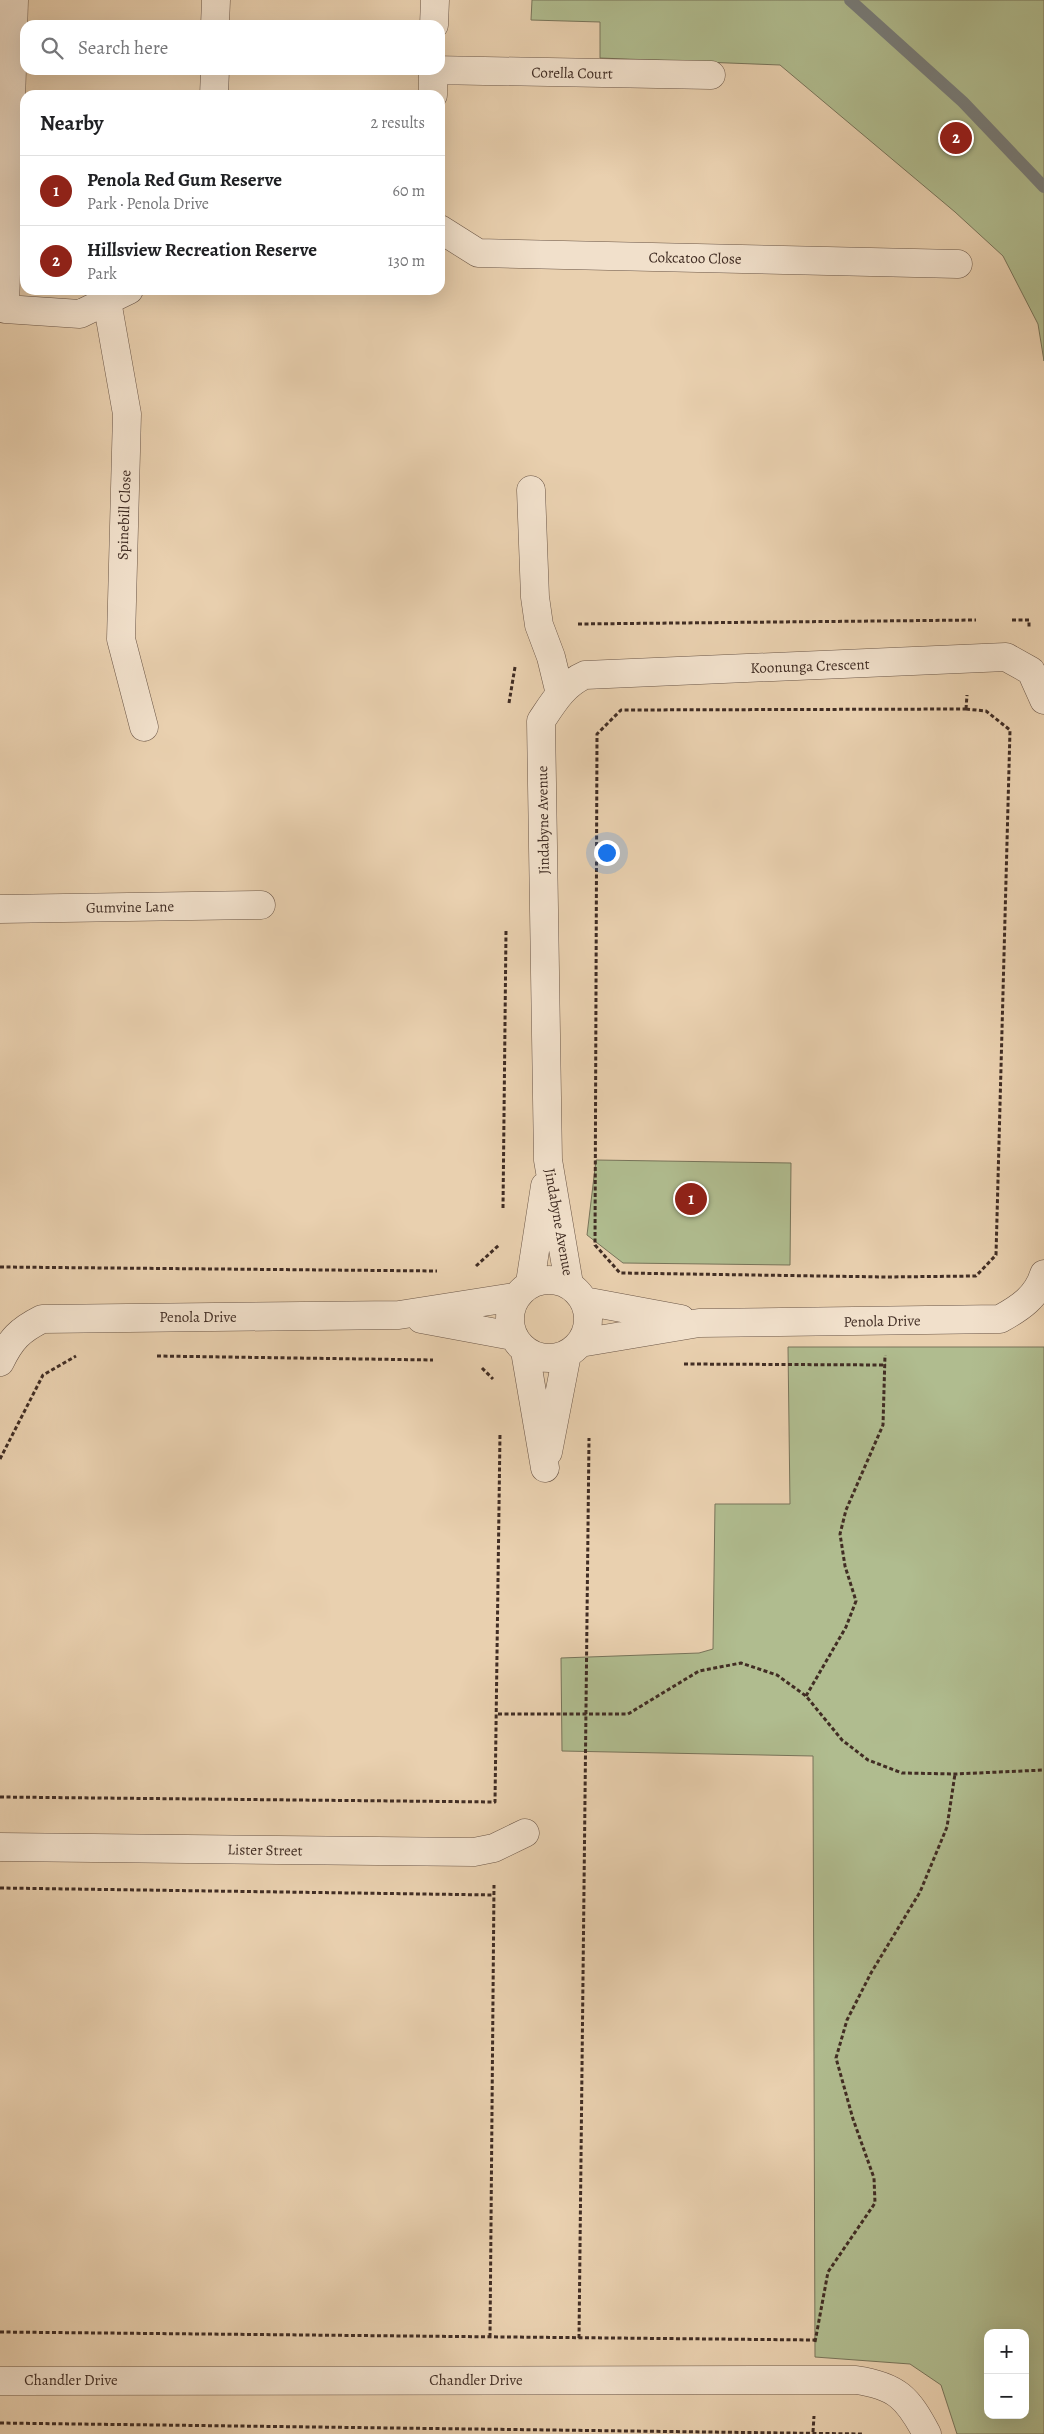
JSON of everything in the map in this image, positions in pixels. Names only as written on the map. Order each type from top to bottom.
[{"type":"street","points":[[14,0],[5,310],[80,314],[118,295]]},
{"type":"street","points":[[216,0],[216,20]]},
{"type":"street","points":[[434,20],[435,0]]},
{"type":"street","name":"Corella Court","points":[[445,70],[711,75]]},
{"type":"street","points":[[214,90],[215,75]]},
{"type":"street","points":[[433,75],[433,90]]},
{"type":"street","name":"Cokcatoo Close","points":[[445,232],[478,253],[958,264]]},
{"type":"street","name":"Spinebill Close","points":[[118,295],[127,414],[121,639],[144,727]]},
{"type":"street","points":[[530,490],[539,624],[551,657],[560,694]]},
{"type":"street","name":"Koonunga Crescent","points":[[560,694],[573,680],[585,675],[1006,657],[1031,671],[1044,700]]},
{"type":"street","name":"Jindabyne Avenue","points":[[560,694],[541,721],[548,1160],[577,1293]]},
{"type":"street","name":"Gumvine Lane","points":[[0,908],[261,905]]},
{"type":"street","name":"Jindabyne Avenue","points":[[522,1290],[548,1160]]},
{"type":"street","name":"Penola Drive","points":[[574,1348],[700,1323],[1000,1319],[1022,1307],[1040,1288],[1044,1274]]},
{"type":"street","points":[[550,1278],[577,1293],[588,1322],[574,1348],[545,1468],[519,1343],[509,1317],[522,1290],[550,1278]]},
{"type":"street","name":"Penola Drive","points":[[2,1351],[22,1329],[42,1319],[400,1315],[522,1290]]},
{"type":"street","name":"Penola Drive","points":[[577,1293],[700,1323]]},
{"type":"street","name":"Penola Drive","points":[[400,1315],[519,1343]]},
{"type":"street","points":[[519,1343],[546,1358],[574,1348]]},
{"type":"street","name":"Lister Street","points":[[0,1847],[474,1852],[494,1848],[526,1833]]},
{"type":"street","name":"Chandler Drive","points":[[0,2381],[816,2378],[875,2383],[899,2393],[916,2414],[927,2434]]},
{"type":"path","points":[[966,709],[986,711],[1010,730],[996,1255],[976,1276],[887,1277],[620,1273],[595,1245],[597,734],[622,710],[966,709]]},
{"type":"path","points":[[806,1696],[846,1627],[856,1601],[845,1566],[840,1534],[846,1510],[883,1425],[886,1365],[882,1321],[887,1277]]},
{"type":"path","points":[[0,1459],[43,1375],[78,1355]]},
{"type":"path","points":[[148,1356],[436,1360]]},
{"type":"path","points":[[678,1364],[886,1365]]},
{"type":"path","points":[[482,1367],[494,1381]]},
{"type":"path","points":[[490,2337],[500,1428]]},
{"type":"path","points":[[579,2338],[589,1432]]},
{"type":"path","points":[[498,1714],[585,1716],[628,1714],[699,1671],[741,1663],[777,1675],[806,1696],[842,1740],[868,1760],[902,1773],[955,1774],[1044,1770]]},
{"type":"path","points":[[813,2432],[816,2378],[815,2340],[828,2272],[875,2203],[874,2178],[853,2119],[836,2058],[847,2020],[872,1973],[920,1892],[927,1876],[947,1827],[955,1774]]},
{"type":"path","points":[[0,1797],[495,1802]]},
{"type":"path","points":[[0,1888],[494,1895]]},
{"type":"path","points":[[0,2332],[815,2340]]},
{"type":"path","points":[[0,2423],[864,2434]]},
{"type":"green space","points":[[532,0],[1044,0],[1044,361],[1038,324],[1003,256],[955,212],[780,65],[600,58],[600,22],[531,20]]},
{"type":"green space","points":[[596,1160],[791,1163],[790,1265],[623,1263],[587,1235]]},
{"type":"green space","points":[[788,1347],[1044,1347],[1044,2434],[957,2434],[941,2385],[910,2364],[815,2357],[813,1756],[562,1751],[561,1658],[699,1653],[713,1649],[715,1504],[790,1504]]},
{"type":"waterway","points":[[850,0],[963,102],[1044,187]]},
{"type":"place","name":"Hillsview Recreation Reserve","points":[[956,138]]},
{"type":"place","name":"Penola Red Gum Reserve","points":[[691,1199]]}]
